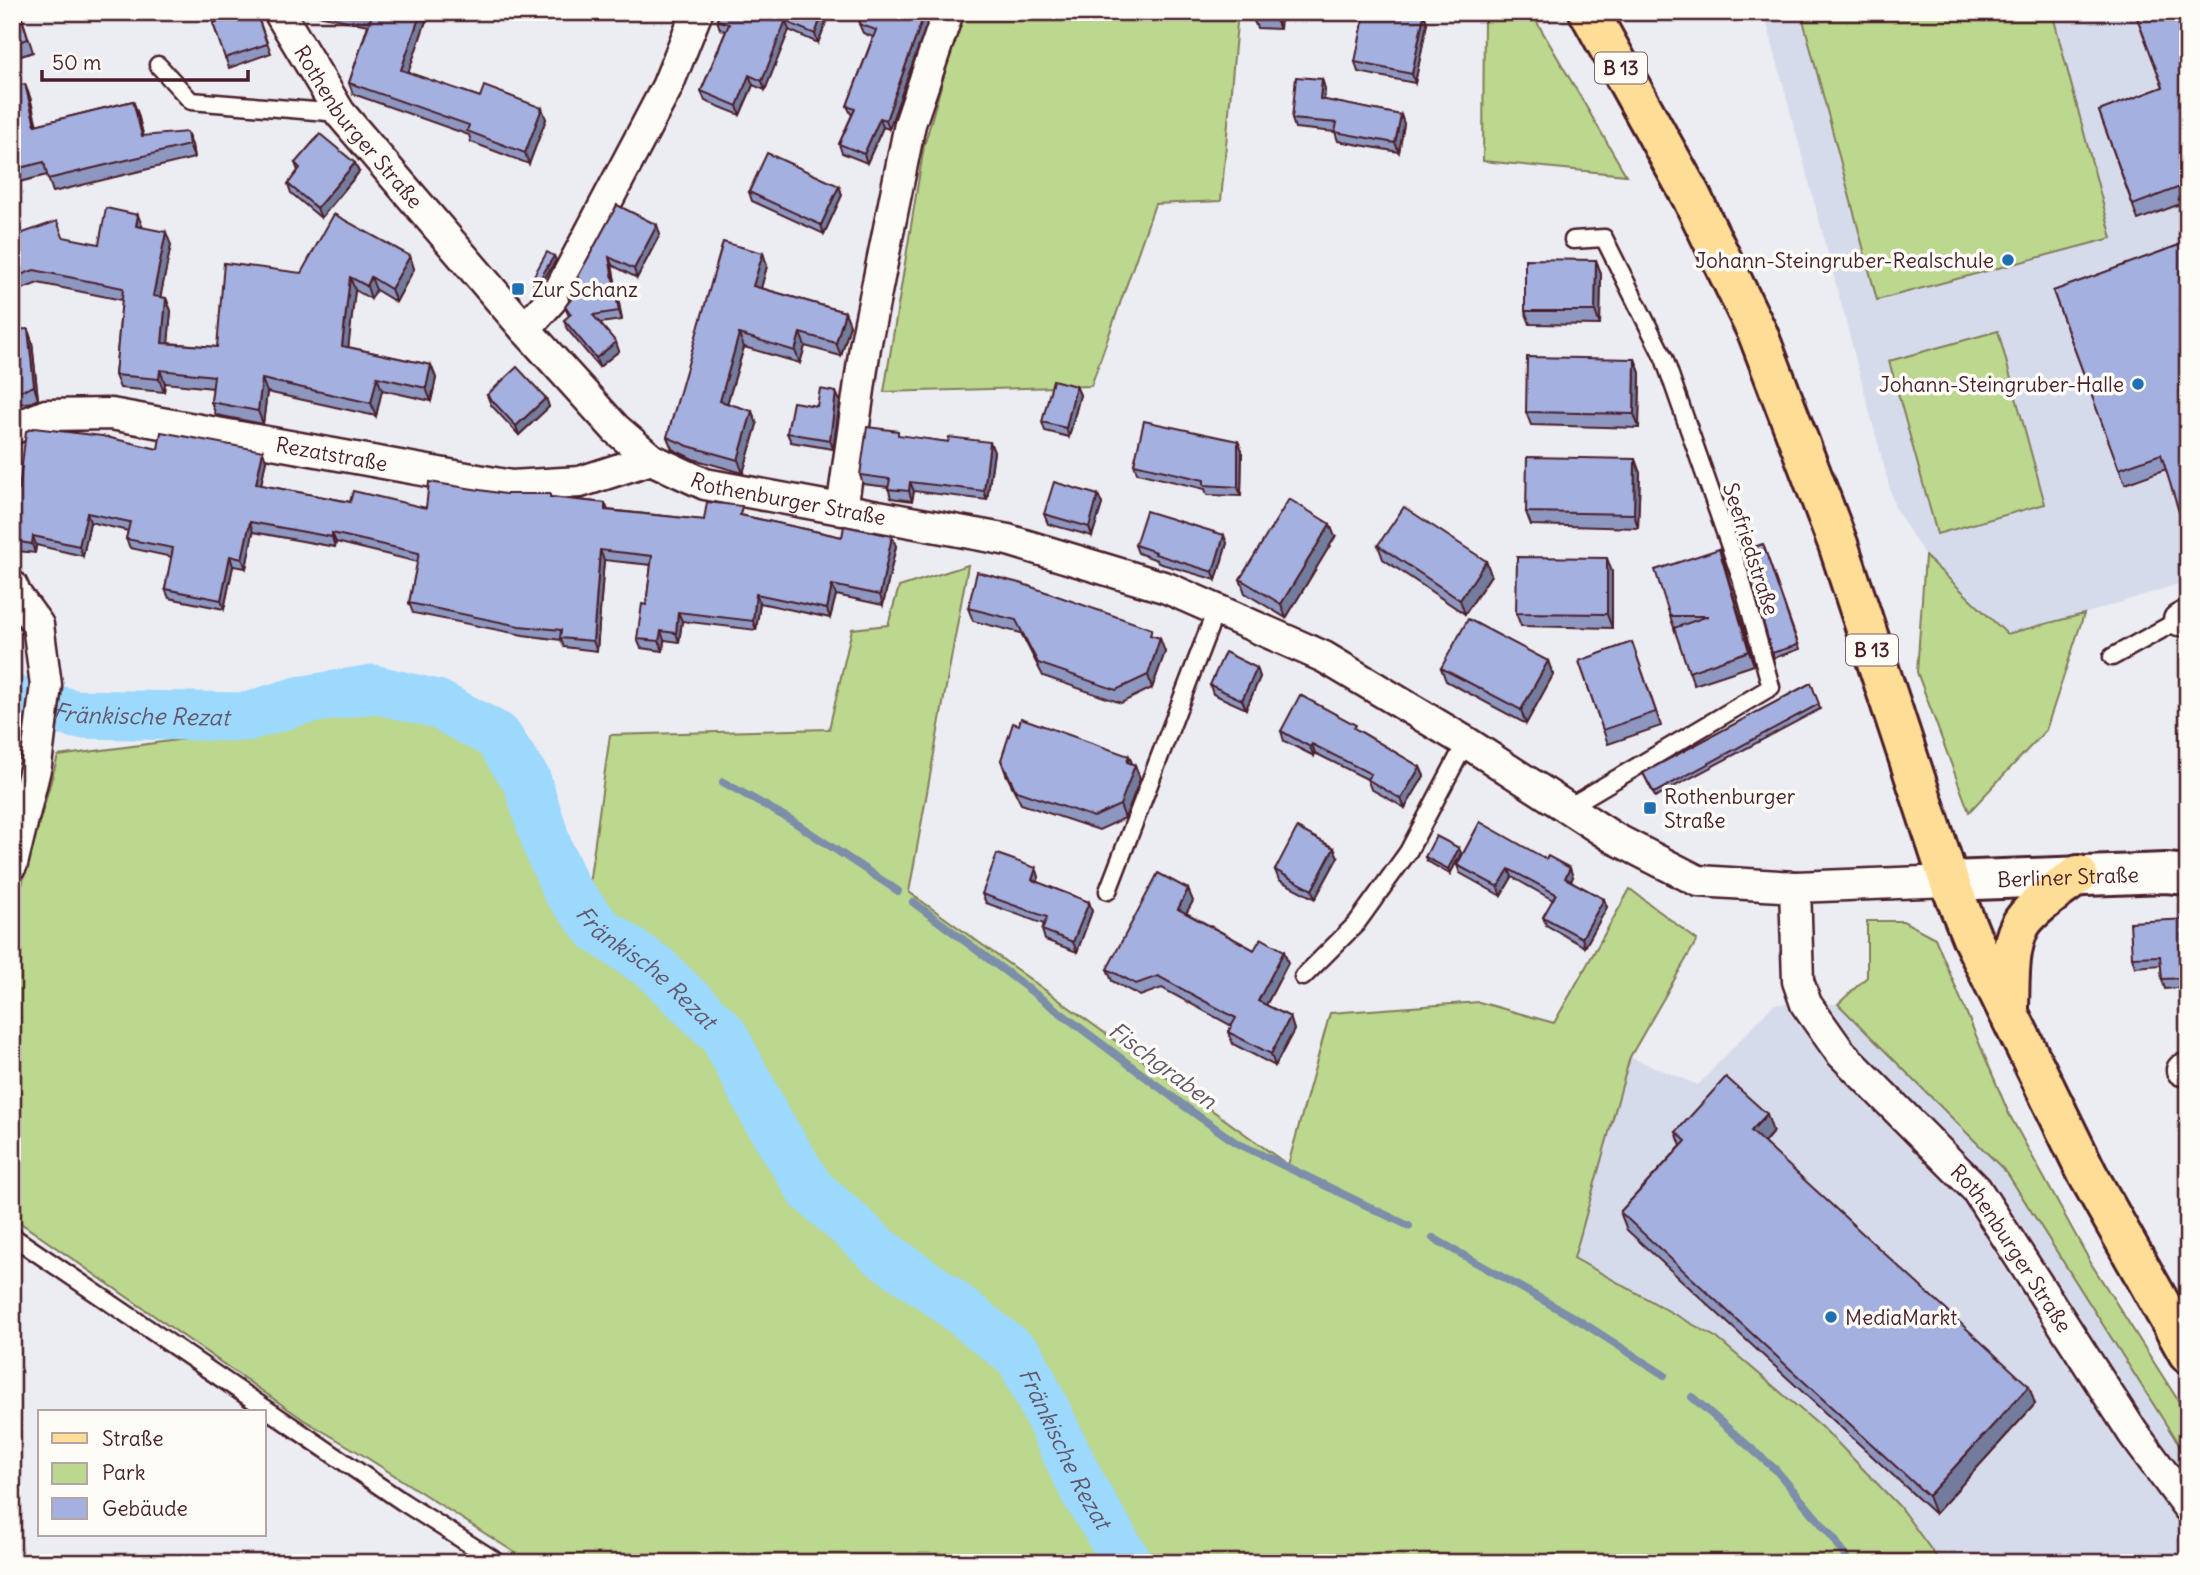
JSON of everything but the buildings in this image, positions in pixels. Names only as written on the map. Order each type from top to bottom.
[{"type":"main road","name":"B 13","points":[[1589,12],[1685,184],[1758,334],[1838,544],[1949,881],[1972,938],[2088,1175],[2167,1320],[2188,1353]]},
{"type":"main road","points":[[2009,1013],[2011,956],[2021,925],[2041,904],[2078,875]]},
{"type":"street","name":"Rothenburger Straße","points":[[279,12],[340,113],[526,329],[616,429],[651,459],[705,484],[1008,541],[1167,588],[1324,657],[1466,742],[1614,838],[1698,881],[1795,887],[1949,881]]},
{"type":"street","points":[[526,329],[560,290],[667,87],[697,12]]},
{"type":"street","points":[[842,510],[865,347],[910,124],[948,12]]},
{"type":"street","name":"Rezatstraße","points":[[12,429],[47,415],[111,414],[511,486],[580,482],[651,459]]},
{"type":"street","points":[[12,586],[38,625],[46,685],[36,765],[12,864]]},
{"type":"street","name":"Berliner Straße","points":[[1949,881],[2078,875],[2188,875]]},
{"type":"street","name":"Rothenburger Straße","points":[[1795,887],[1798,981],[1805,1004],[1840,1052],[1976,1189],[2133,1433],[2188,1507]]},
{"type":"lane","points":[[158,65],[191,101],[340,113]]},
{"type":"lane","name":"Seefriedstraße","points":[[1567,808],[1771,687],[1741,578],[1664,358],[1604,238],[1573,240]]},
{"type":"lane","points":[[1108,891],[1216,610]]},
{"type":"lane","points":[[2112,657],[2183,618]]},
{"type":"lane","points":[[1303,977],[1356,923],[1408,852],[1466,742]]},
{"type":"lane","points":[[12,1236],[403,1502],[499,1563]]},
{"type":"shaded area","name":"Johann-Steingruber-Realschule","points":[[1764,12],[2188,12],[2188,581],[2007,635],[1925,556],[1895,508]]},
{"type":"shaded area","points":[[1774,1004],[1838,1004],[2007,1173],[2188,1459],[2188,1563],[1941,1563],[1899,1506],[1827,1432],[1573,1258],[1630,1057],[1698,1085]]},
{"type":"green space","points":[[962,12],[1238,12],[1221,201],[1155,204],[1091,386],[884,392],[924,146]]},
{"type":"green space","points":[[1484,12],[1531,12],[1626,175],[1483,161]]},
{"type":"green space","points":[[1801,12],[2052,12],[2112,238],[1877,300]]},
{"type":"green space","points":[[1998,331],[2045,504],[1937,534],[1889,361]]},
{"type":"green space","points":[[1925,556],[2007,634],[2084,614],[2046,730],[1969,812],[1917,672]]},
{"type":"green space","points":[[968,565],[909,892],[1288,1165],[1330,1013],[1479,1002],[1554,1023],[1630,889],[1697,940],[1630,1057],[1574,1258],[1717,1338],[1827,1432],[1899,1506],[1941,1563],[531,1563],[304,1420],[12,1217],[12,920],[58,756],[260,729],[352,705],[436,720],[498,759],[521,798],[538,875],[583,927],[610,735],[829,729],[852,629],[888,625],[899,587]]},
{"type":"green space","points":[[1867,921],[1903,921],[1935,938],[2009,1114],[2092,1265],[2188,1416],[2188,1459],[2007,1173],[1838,1004],[1867,977]]},
{"type":"waterway","name":"Fränkische Rezat","points":[[12,699],[75,714],[246,717],[298,701],[373,689],[437,704],[497,736],[527,781],[548,848],[566,889],[599,930],[655,968],[723,1034],[766,1117],[810,1189],[880,1252],[944,1297],[1021,1358],[1085,1492],[1128,1563]]},
{"type":"waterway","name":"Fischgraben","points":[[723,782],[791,820],[898,891]]},
{"type":"waterway","name":"Fischgraben","points":[[913,902],[1235,1142],[1409,1226]]},
{"type":"waterway","name":"Fischgraben","points":[[1433,1238],[1580,1321],[1664,1375]]},
{"type":"waterway","name":"Fischgraben","points":[[1692,1397],[1776,1470],[1835,1540],[1849,1563]]},
{"type":"place","name":"Johann-Steingruber-Realschule","points":[[2008,260]]},
{"type":"place","name":"Zur Schanz","points":[[518,289]]},
{"type":"place","name":"Johann-Steingruber-Halle","points":[[2138,384]]},
{"type":"place","name":"Rothenburger Straße","points":[[1650,808]]},
{"type":"place","name":"MediaMarkt","points":[[1831,1317]]}]
